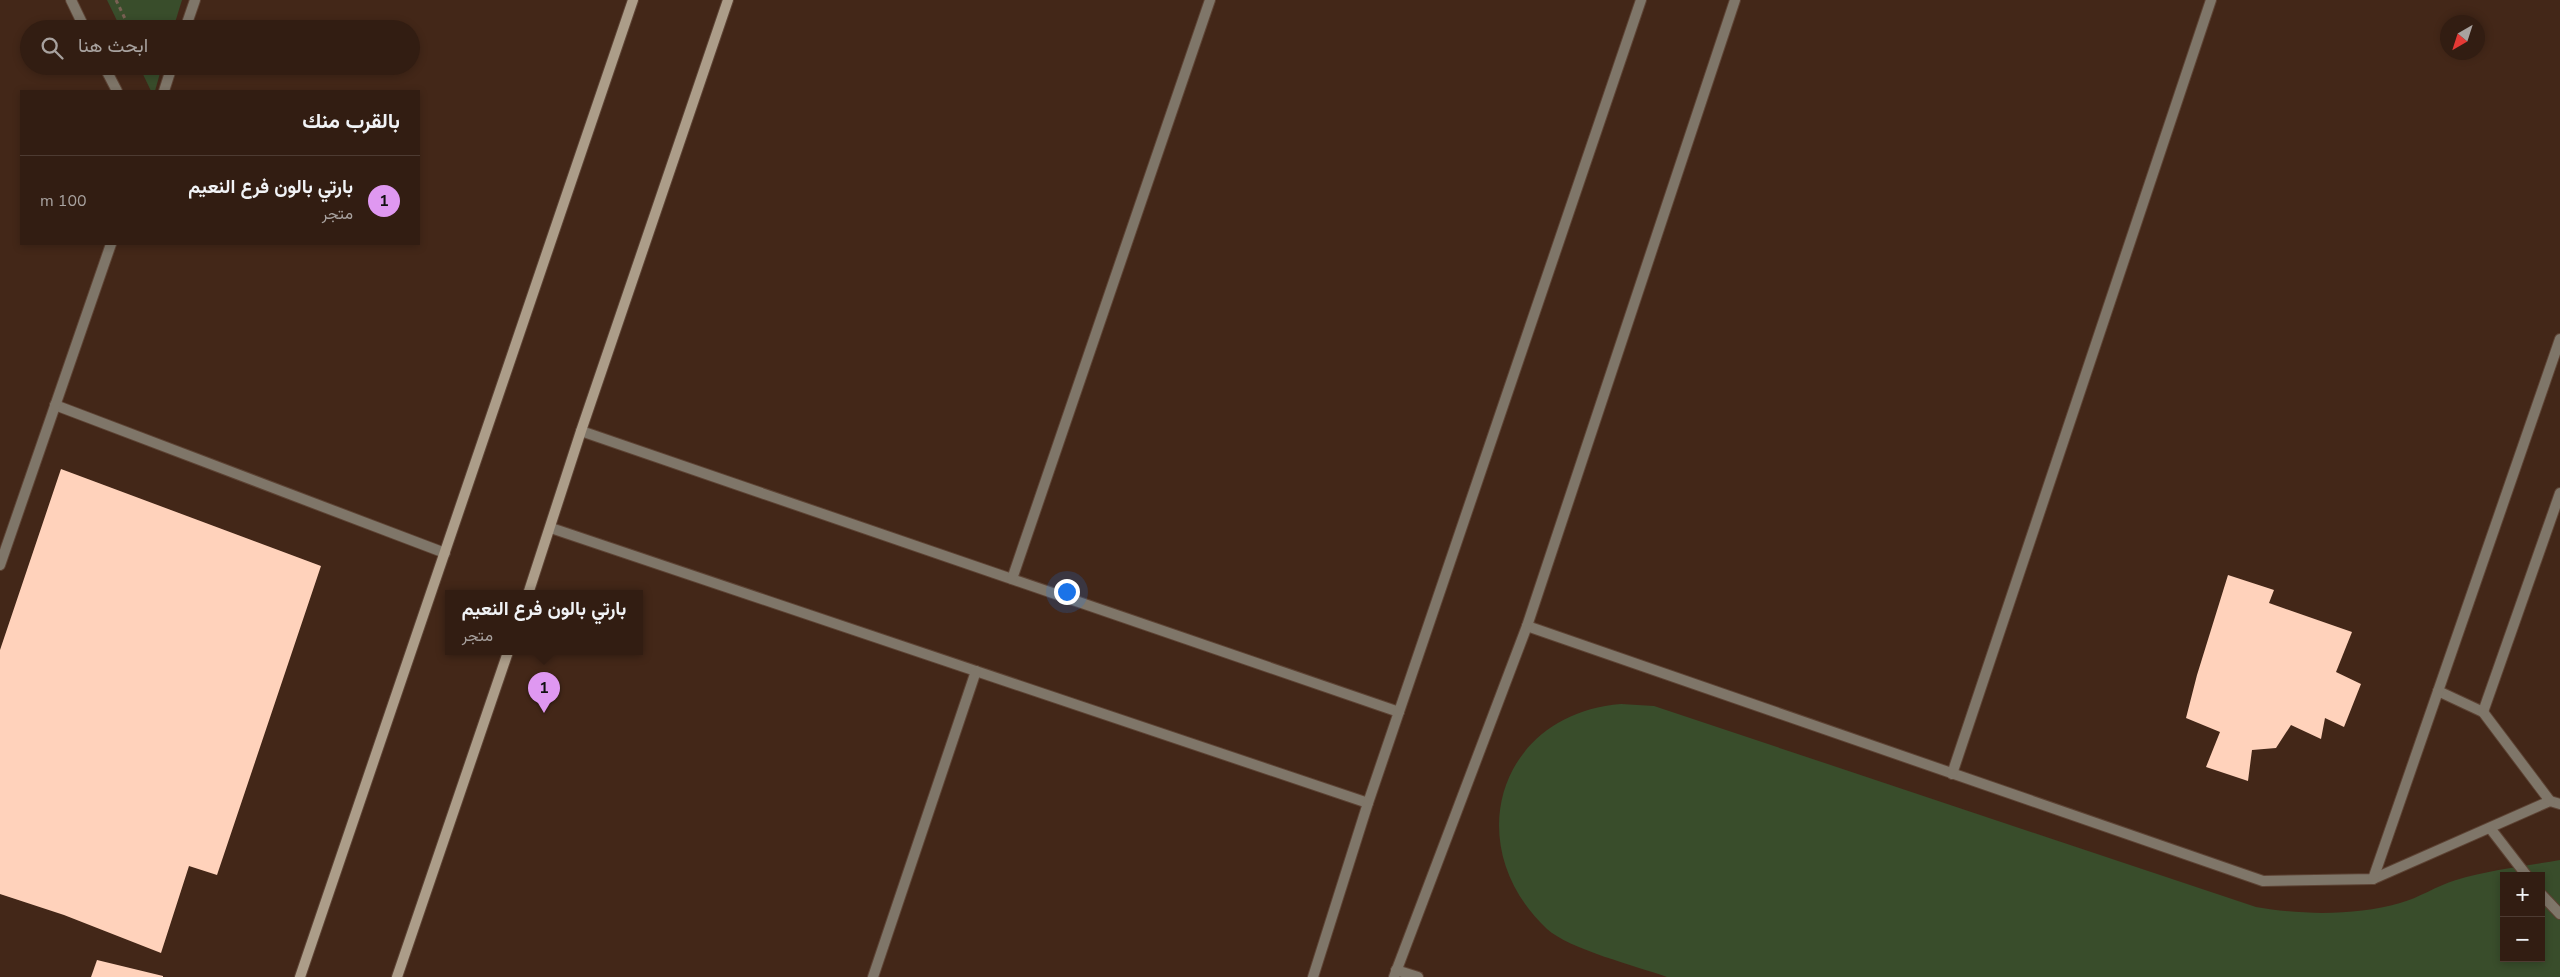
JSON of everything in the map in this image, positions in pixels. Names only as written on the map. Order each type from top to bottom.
[{"type":"main road","points":[[300,977],[633,0]]},
{"type":"main road","points":[[529,590],[581,431],[728,0]]},
{"type":"main road","points":[[397,977],[507,655]]},
{"type":"street","points":[[71,0],[81,20]]},
{"type":"street","points":[[188,20],[195,0]]},
{"type":"street","points":[[1012,580],[1210,0]]},
{"type":"street","points":[[1313,977],[1368,803],[1641,0]]},
{"type":"street","points":[[1418,977],[1395,974],[1527,626],[1735,0]]},
{"type":"street","points":[[1952,774],[2211,0]]},
{"type":"street","points":[[109,75],[116,90]]},
{"type":"street","points":[[164,90],[169,75]]},
{"type":"street","points":[[0,565],[111,245]]},
{"type":"street","points":[[2373,879],[2560,339]]},
{"type":"street","points":[[55,405],[444,553]]},
{"type":"street","points":[[581,431],[1399,712]]},
{"type":"street","points":[[2483,712],[2560,493]]},
{"type":"street","points":[[550,528],[1368,803]]},
{"type":"street","points":[[1527,626],[2262,881],[2373,879],[2490,828],[2555,803],[2483,712],[2438,691]]},
{"type":"street","points":[[873,977],[976,671]]},
{"type":"street","points":[[2490,828],[2524,872]]},
{"type":"street","points":[[2545,898],[2560,914]]},
{"type":"path","points":[[116,0],[126,20]]},
{"type":"green space","points":[[107,0],[182,0],[176,20],[117,20]]},
{"type":"green space","points":[[143,75],[159,75],[155,90],[151,90]]},
{"type":"green space","points":[[1621,704],[1654,706],[2256,907],[2273,910],[2328,913],[2383,907],[2407,901],[2449,883],[2469,877],[2560,860],[2560,977],[1667,977],[1586,950],[1557,936],[1547,929],[1520,896],[1504,861],[1499,824],[1504,790],[1520,758],[1545,732],[1579,713]]},
{"type":"building","points":[[61,469],[321,566],[217,875],[189,866],[161,953],[64,915],[0,894],[0,650]]},
{"type":"building","points":[[2228,575],[2274,590],[2269,603],[2352,632],[2336,672],[2361,684],[2344,727],[2325,718],[2321,739],[2291,725],[2276,748],[2252,750],[2248,781],[2206,767],[2220,732],[2186,718],[2197,675]]},
{"type":"building","points":[[97,960],[163,976],[163,977],[91,977]]},
{"type":"place","name":"بارتي بالون فرع النعيم","points":[[544,713]]}]
